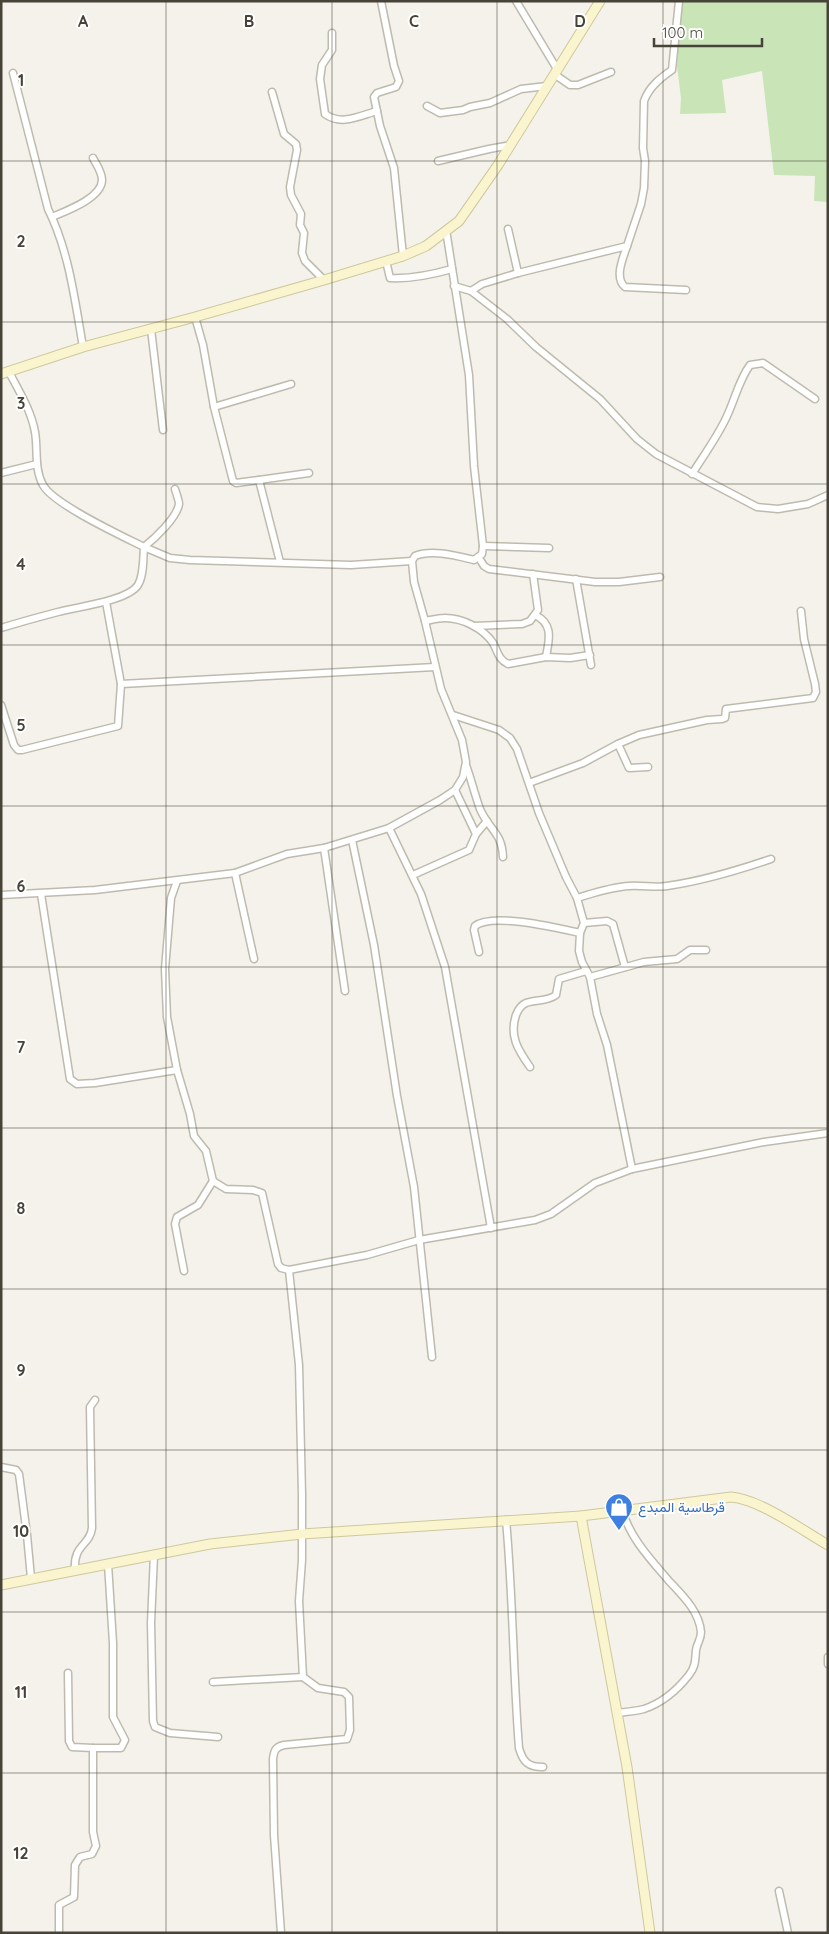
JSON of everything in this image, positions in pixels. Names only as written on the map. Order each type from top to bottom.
[{"type":"street","points":[[381,1],[394,66],[399,81],[396,87],[375,94],[377,112],[394,168],[403,256]]},
{"type":"street","points":[[516,1],[556,72],[570,85],[578,85],[611,72]]},
{"type":"street","points":[[412,561],[351,565],[280,562],[258,564],[170,558],[144,547],[61,502],[43,486],[37,464],[34,431],[26,403],[5,373],[83,347],[324,280],[403,256],[426,246],[459,221],[510,146],[600,1]]},
{"type":"street","points":[[679,1],[672,70],[654,84],[646,94],[644,102],[644,188],[641,204],[622,258],[619,278],[621,284],[625,287],[686,290]]},
{"type":"street","points":[[332,33],[332,50],[322,65],[320,79],[325,114],[333,120],[343,121],[377,112]]},
{"type":"street","points":[[12,73],[40,180],[73,290],[83,347]]},
{"type":"street","points":[[427,106],[440,112],[463,110],[490,103],[521,89],[547,86]]},
{"type":"street","points":[[272,92],[284,134],[293,141],[297,150],[290,187],[291,196],[301,214],[300,225],[304,233],[302,253],[305,261],[324,280]]},
{"type":"street","points":[[438,161],[489,148],[510,146]]},
{"type":"street","points":[[52,217],[81,204],[99,191],[102,178],[93,158]]},
{"type":"street","points":[[508,229],[518,273]]},
{"type":"street","points":[[446,230],[469,375],[474,466],[484,546],[482,554],[474,560],[442,554],[422,553],[415,556],[412,561],[414,582],[441,689],[462,740],[466,762],[481,810],[486,821],[499,836],[503,857]]},
{"type":"street","points":[[470,291],[482,284],[518,273],[627,246]]},
{"type":"street","points":[[386,261],[390,278],[425,276],[452,270]]},
{"type":"street","points":[[454,286],[470,291],[507,319],[536,347],[600,399],[637,439],[656,454],[757,507],[778,510],[808,504],[828,495]]},
{"type":"street","points":[[195,317],[203,345],[214,407],[233,481],[236,484],[309,473]]},
{"type":"street","points":[[151,329],[163,430]]},
{"type":"street","points":[[692,474],[726,419],[745,372],[750,365],[763,363],[815,399]]},
{"type":"street","points":[[214,407],[291,384]]},
{"type":"street","points":[[1,473],[37,464]]},
{"type":"street","points":[[259,480],[280,562]]},
{"type":"street","points":[[1,628],[57,612],[106,602],[137,588],[141,579],[144,547],[159,535],[175,512],[178,504],[175,488]]},
{"type":"street","points":[[484,546],[549,548]]},
{"type":"street","points":[[479,558],[484,566],[489,569],[595,582],[619,582],[660,577]]},
{"type":"street","points":[[473,626],[522,624],[530,621],[538,610],[533,574]]},
{"type":"street","points":[[576,579],[592,665]]},
{"type":"street","points":[[1,705],[14,745],[22,750],[118,726],[121,684],[106,602]]},
{"type":"street","points":[[529,783],[583,763],[639,735],[664,728],[722,719],[725,716],[726,709],[813,698],[816,692],[804,639],[801,611]]},
{"type":"street","points":[[534,615],[545,623],[550,632],[546,657]]},
{"type":"street","points":[[425,621],[444,618],[461,620],[473,626],[492,642],[499,658],[508,664],[546,657],[570,658],[590,655]]},
{"type":"street","points":[[121,684],[435,667]]},
{"type":"street","points":[[453,715],[499,730],[510,738],[517,748],[539,813],[577,898],[584,923],[580,933],[579,951],[588,974],[597,1014],[607,1046],[632,1169]]},
{"type":"street","points":[[618,744],[629,768],[648,767]]},
{"type":"street","points":[[1,895],[95,890],[235,873],[287,854],[324,848],[352,840],[389,828],[455,790],[463,777],[466,762]]},
{"type":"street","points":[[455,790],[476,834]]},
{"type":"street","points":[[413,875],[470,850],[476,834],[486,821]]},
{"type":"street","points":[[389,828],[413,875],[429,914],[445,967],[492,1228]]},
{"type":"street","points":[[352,840],[374,945],[397,1096],[414,1188],[432,1357]]},
{"type":"street","points":[[324,848],[345,991]]},
{"type":"street","points":[[577,898],[600,891],[628,886],[665,887],[726,875],[771,859]]},
{"type":"street","points":[[235,873],[254,959]]},
{"type":"street","points":[[177,881],[171,898],[164,991],[166,1017],[194,1136],[206,1151],[213,1181],[198,1205],[176,1217],[175,1224],[184,1270]]},
{"type":"street","points":[[41,894],[66,1056],[72,1082],[77,1084],[95,1084],[177,1070]]},
{"type":"street","points":[[479,952],[474,930],[475,926],[479,923],[500,921],[522,922],[580,933]]},
{"type":"street","points":[[584,923],[607,921],[613,924],[625,967]]},
{"type":"street","points":[[530,1067],[516,1045],[513,1029],[518,1012],[524,1004],[537,1000],[548,1000],[556,995],[559,979],[644,962],[677,959],[690,950],[706,950]]},
{"type":"street","points":[[213,1181],[226,1189],[253,1190],[262,1193],[278,1264],[284,1269],[289,1270],[367,1255],[419,1240],[535,1220],[551,1214],[595,1184],[632,1169],[764,1142],[828,1133]]},
{"type":"street","points":[[289,1270],[299,1365],[302,1534],[299,1600],[304,1677]]},
{"type":"street","points":[[75,1570],[74,1559],[77,1551],[91,1535],[92,1528],[90,1407],[95,1400]]},
{"type":"street","points":[[1,1467],[16,1470],[19,1474],[28,1534],[31,1578]]},
{"type":"street","points":[[1,1585],[210,1544],[302,1534],[581,1516],[688,1502],[738,1498],[761,1506],[828,1545]]},
{"type":"street","points":[[617,1713],[644,1709],[667,1697],[680,1687],[694,1668],[696,1651],[701,1637],[692,1606],[642,1547],[626,1524],[623,1512]]},
{"type":"street","points":[[581,1516],[627,1767],[650,1933]]},
{"type":"street","points":[[506,1520],[512,1587],[514,1677],[519,1748],[522,1759],[526,1764],[543,1767]]},
{"type":"street","points":[[154,1554],[151,1623],[153,1721],[156,1726],[170,1734],[218,1737]]},
{"type":"street","points":[[68,1673],[70,1692],[69,1741],[72,1747],[121,1748],[125,1740],[113,1718],[113,1643],[108,1564]]},
{"type":"street","points":[[828,1657],[828,1664]]},
{"type":"street","points":[[213,1682],[304,1677],[318,1688],[347,1694],[350,1730],[347,1739],[284,1745],[278,1746],[274,1750],[274,1835],[281,1933]]},
{"type":"street","points":[[59,1933],[59,1905],[74,1897],[76,1862],[80,1857],[92,1854],[96,1846],[93,1832],[93,1748]]},
{"type":"street","points":[[779,1891],[788,1933]]},
{"type":"green space","points":[[681,1],[828,1],[828,202],[814,201],[815,176],[774,175],[762,71],[722,80],[726,113],[680,114],[681,98],[677,66]]},
{"type":"place","name":"قرطاسية المبدع","points":[[619,1531]]}]
